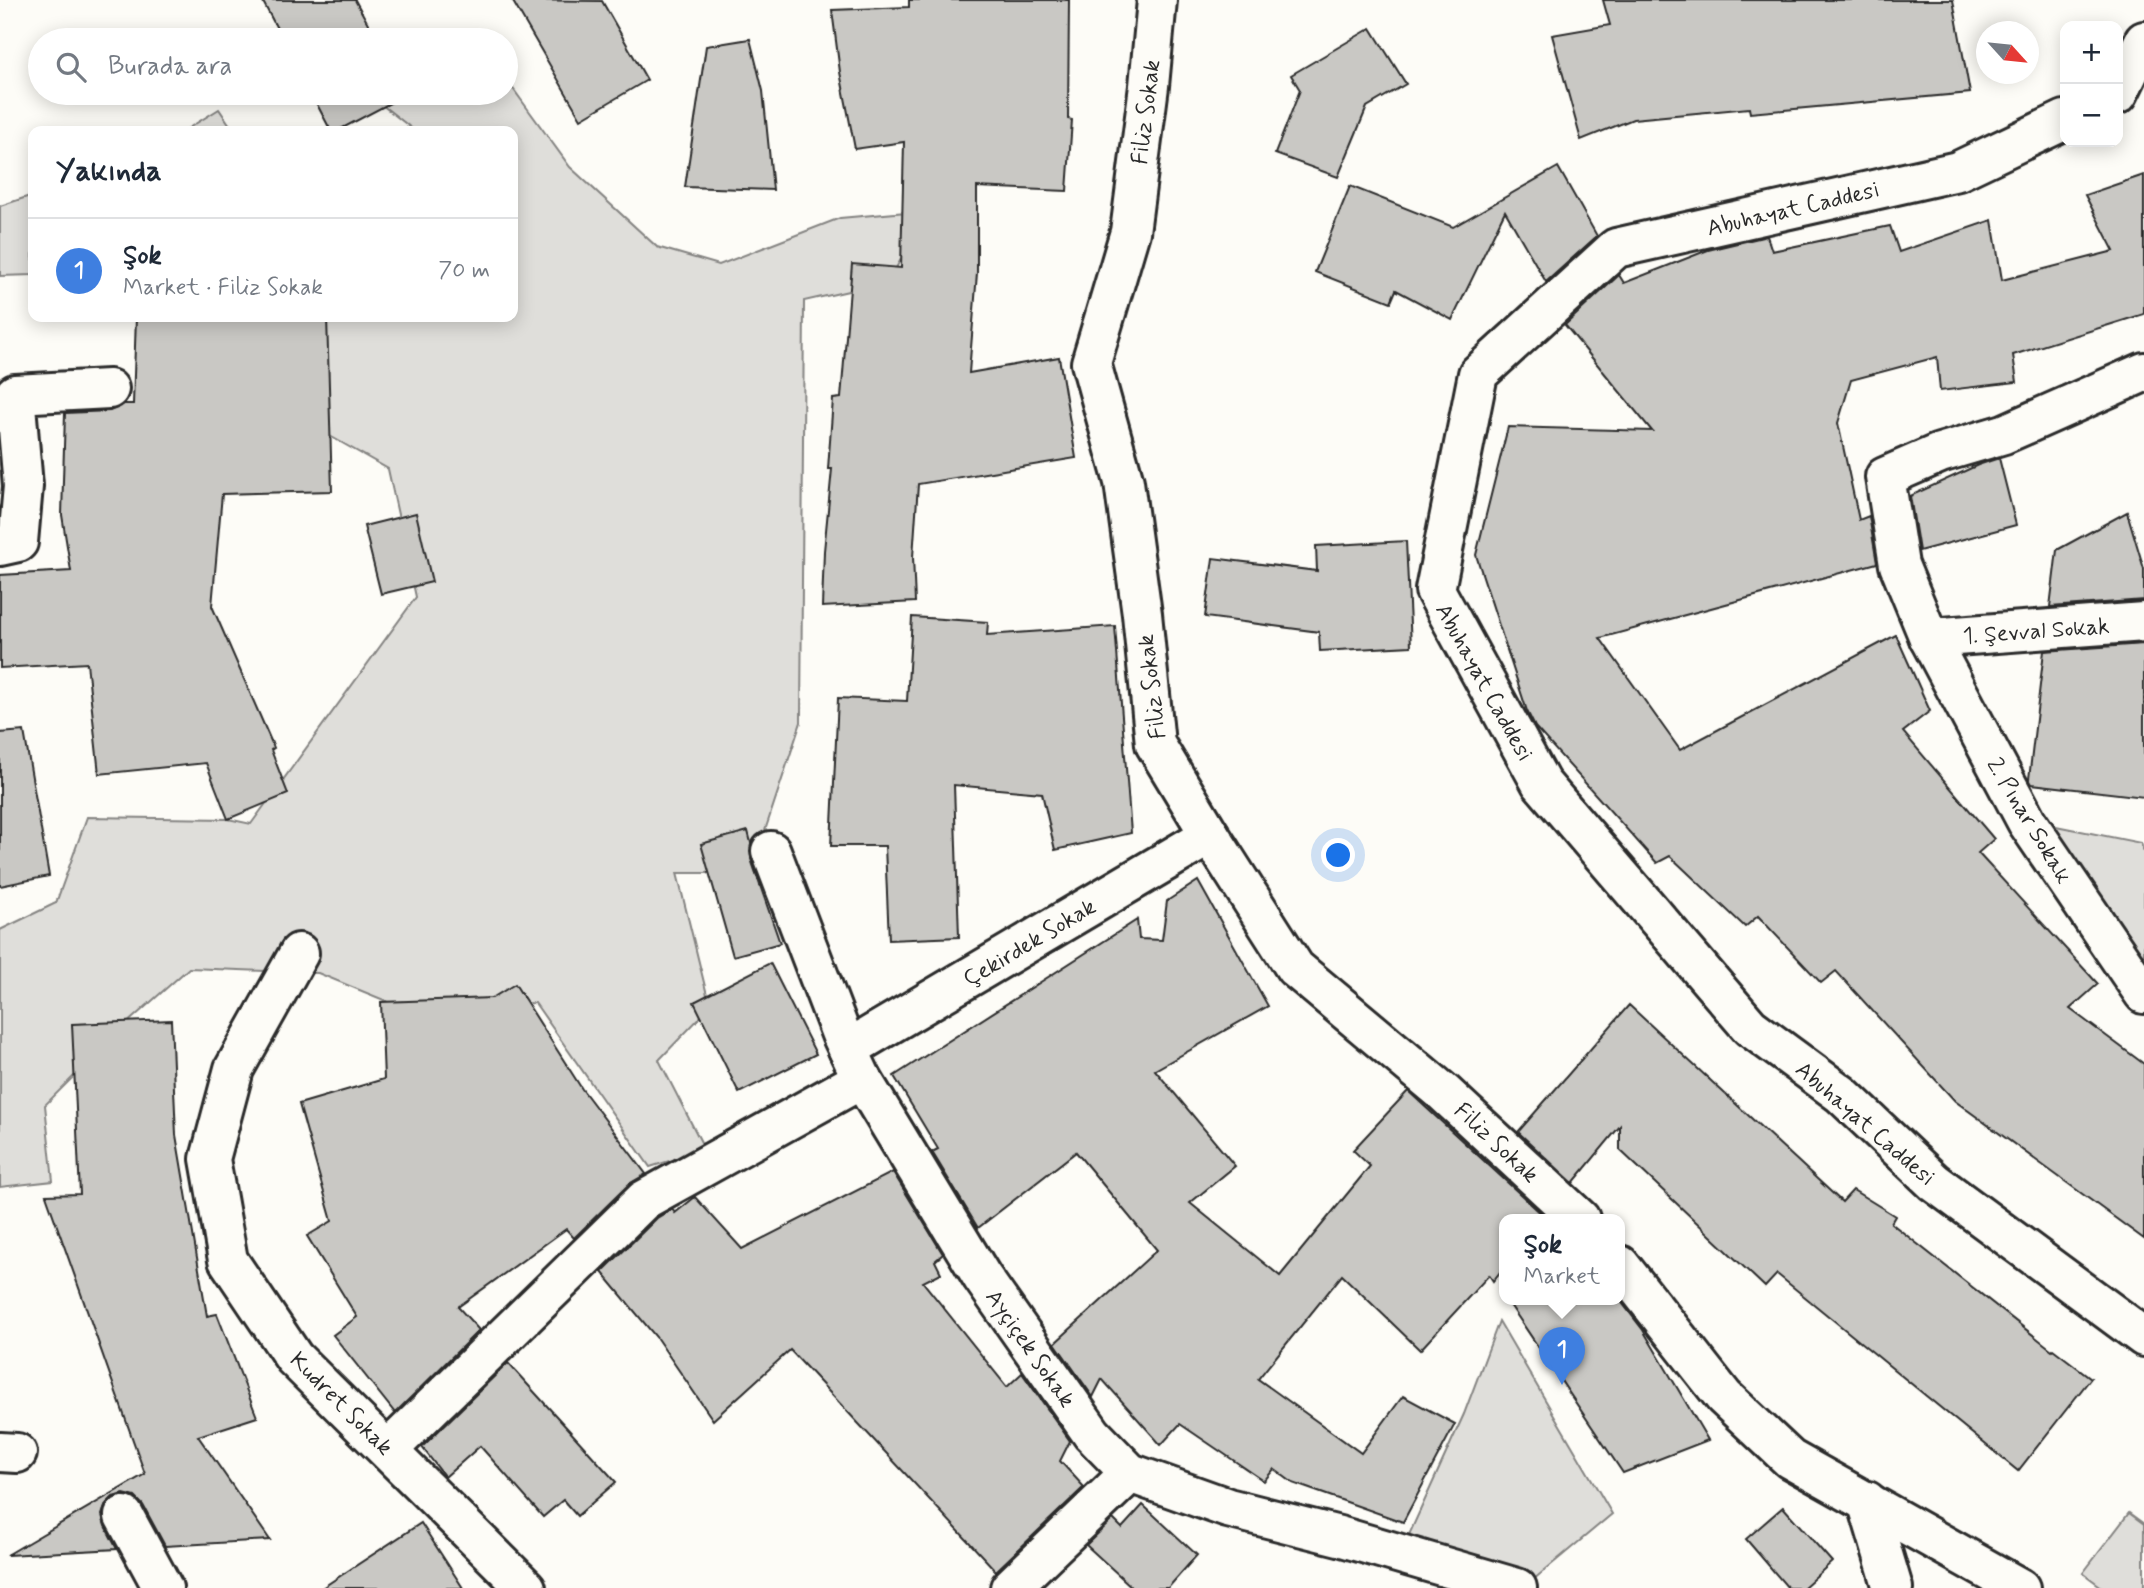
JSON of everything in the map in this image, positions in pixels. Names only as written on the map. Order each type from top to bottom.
[{"type":"street","name":"Filiz Sokak","points":[[1157,0],[1149,86],[1129,232],[1091,363],[1124,482],[1142,614],[1155,744],[1295,968],[1443,1092],[1575,1214]]},
{"type":"street","points":[[2123,86],[2144,41]]},
{"type":"street","name":"Abuhayat Caddesi","points":[[2060,122],[1958,171],[1616,248],[1478,374],[1435,590],[1541,783],[1749,1027],[1841,1094],[1934,1182],[2144,1337]]},
{"type":"street","name":"2. Pınar Sokak","points":[[2144,372],[2004,434],[1940,453],[1885,477],[1899,565],[1929,638],[2027,822],[2144,994]]},
{"type":"street","points":[[0,546],[18,542],[23,486],[15,394],[108,389]]},
{"type":"street","name":"1. Şevval Sokak","points":[[1929,638],[2144,622]]},
{"type":"street","name":"Çekirdek Sokak","points":[[388,1450],[645,1200],[1210,835]]},
{"type":"street","name":"Ayçiçek Sokak","points":[[771,851],[855,1064],[982,1278],[1092,1434],[1130,1473],[1228,1508],[1339,1536],[1517,1588]]},
{"type":"street","name":"Kudret Sokak","points":[[299,953],[234,1069],[210,1159],[228,1260],[294,1358],[526,1588]]},
{"type":"street","points":[[1625,1271],[1724,1397],[1790,1459],[2020,1588]]},
{"type":"street","points":[[1010,1588],[1130,1473]]},
{"type":"street","points":[[1867,1501],[1893,1588]]},
{"type":"street","points":[[124,1516],[163,1588]]},
{"type":"shaded area","points":[[518,96],[570,167],[657,247],[719,265],[840,218],[929,210],[888,282],[804,301],[801,722],[751,873],[677,873],[710,1007],[659,1060],[705,1150],[650,1167],[535,1003],[413,1012],[318,973],[189,968],[125,1025],[45,1105],[53,1181],[0,1187],[0,930],[56,903],[87,817],[228,819],[251,824],[416,597],[388,469],[321,431],[309,322],[518,322],[518,126],[409,126],[382,105],[518,105]]},
{"type":"shaded area","points":[[219,109],[231,126],[192,126]]},
{"type":"shaded area","points":[[28,197],[28,275],[0,276],[0,206]]},
{"type":"shaded area","points":[[2051,825],[2141,843],[2144,852],[2144,959]]},
{"type":"shaded area","points":[[1499,1321],[1612,1514],[1527,1585],[1403,1548],[1464,1414]]},
{"type":"shaded area","points":[[2129,1513],[2144,1524],[2144,1588],[2103,1588],[2083,1573]]},
{"type":"building","points":[[262,0],[355,0],[370,28],[277,28]]},
{"type":"building","points":[[512,0],[602,1],[647,80],[581,119]]},
{"type":"building","points":[[909,0],[1069,0],[1068,119],[1072,120],[1067,191],[977,187],[977,273],[969,373],[1059,357],[1076,458],[918,484],[913,557],[915,602],[822,607],[832,469],[828,469],[833,399],[841,398],[852,264],[901,268],[904,142],[855,149],[840,72],[832,10],[909,7]]},
{"type":"building","points":[[1603,0],[1953,0],[1970,93],[1750,113],[1749,108],[1633,119],[1581,140],[1552,35],[1610,25]]},
{"type":"building","points":[[1371,28],[1406,84],[1367,107],[1338,177],[1275,154],[1300,90],[1291,75]]},
{"type":"building","points":[[750,39],[763,91],[773,190],[685,187],[706,46]]},
{"type":"building","points":[[317,105],[387,105],[347,126],[328,126]]},
{"type":"building","points":[[1558,167],[1597,236],[1546,282],[1505,211],[1452,320],[1396,290],[1391,302],[1315,272],[1350,186],[1453,227]]},
{"type":"building","points":[[2144,175],[2144,314],[2013,355],[2017,382],[1940,391],[1937,357],[1851,380],[1838,423],[1859,520],[1869,516],[1877,563],[1600,638],[1680,750],[1896,635],[1930,711],[1903,732],[1994,839],[1978,853],[2098,984],[2070,1009],[2144,1064],[2144,1239],[1955,1101],[1836,971],[1821,983],[1758,916],[1745,927],[1670,856],[1657,863],[1535,727],[1527,711],[1476,555],[1508,427],[1652,431],[1565,325],[1619,275],[1624,283],[1708,250],[1767,236],[1772,251],[1890,226],[1899,252],[1992,220],[2002,280],[2114,251],[2085,195]]},
{"type":"building","points":[[136,322],[327,322],[332,491],[222,494],[212,606],[274,748],[271,750],[288,794],[228,819],[206,763],[99,774],[87,663],[0,668],[0,575],[71,571],[62,515],[65,413],[110,411],[124,404],[133,404]]},
{"type":"building","points":[[1999,458],[2016,525],[1919,551],[1910,496]]},
{"type":"building","points":[[2127,512],[2144,569],[2144,600],[2050,607],[2057,550]]},
{"type":"building","points":[[416,513],[432,582],[381,594],[364,526]]},
{"type":"building","points":[[1406,541],[1411,646],[1320,651],[1319,632],[1205,617],[1213,558],[1317,571],[1316,546]]},
{"type":"building","points":[[912,617],[988,622],[987,635],[1115,626],[1131,833],[1055,850],[1042,793],[954,785],[959,937],[889,940],[885,846],[831,846],[838,698],[907,701]]},
{"type":"building","points":[[2144,644],[2144,797],[2032,784],[2029,779],[2044,651]]},
{"type":"building","points":[[24,731],[49,876],[0,886],[0,733]]},
{"type":"building","points":[[748,831],[751,859],[780,943],[733,956],[701,844]]},
{"type":"building","points":[[1198,881],[1268,1006],[1155,1070],[1235,1166],[1190,1203],[1280,1276],[1370,1166],[1353,1150],[1408,1091],[1542,1214],[1499,1214],[1499,1273],[1493,1281],[1489,1275],[1420,1350],[1342,1275],[1258,1379],[1361,1453],[1403,1396],[1455,1424],[1403,1522],[1293,1483],[1274,1469],[1264,1481],[1180,1424],[1161,1445],[1102,1379],[1093,1397],[1055,1343],[1157,1250],[1076,1152],[978,1228],[932,1152],[938,1149],[894,1076],[1137,920],[1139,939],[1162,940],[1167,901]]},
{"type":"building","points":[[770,963],[816,1054],[739,1093],[694,1002]]},
{"type":"building","points":[[515,984],[582,1089],[646,1174],[629,1184],[574,1238],[566,1229],[458,1307],[479,1330],[395,1413],[333,1335],[357,1317],[307,1236],[332,1221],[299,1104],[384,1079],[381,1002],[492,998]]},
{"type":"building","points":[[1629,1005],[1842,1202],[1853,1190],[1895,1216],[1891,1223],[2091,1378],[2018,1471],[1777,1274],[1765,1287],[1620,1150],[1620,1126],[1573,1183],[1518,1132]]},
{"type":"building","points":[[171,1020],[176,1135],[207,1316],[217,1314],[257,1417],[198,1436],[270,1540],[165,1546],[143,1505],[135,1497],[124,1494],[113,1497],[106,1504],[102,1515],[117,1549],[7,1555],[145,1474],[46,1195],[80,1194],[72,1024]]},
{"type":"building","points":[[893,1172],[943,1254],[935,1261],[941,1273],[923,1282],[1007,1387],[1022,1373],[1070,1441],[1060,1461],[1084,1487],[996,1571],[790,1350],[713,1420],[656,1337],[602,1272],[657,1218],[672,1209],[675,1213],[695,1197],[742,1249]]},
{"type":"building","points":[[1510,1305],[1624,1305],[1643,1330],[1708,1440],[1623,1473]]},
{"type":"building","points":[[508,1363],[616,1482],[577,1516],[563,1500],[543,1517],[480,1446],[445,1477],[422,1447]]},
{"type":"building","points":[[1143,1505],[1197,1555],[1168,1588],[1133,1588],[1086,1545],[1113,1519],[1122,1528]]},
{"type":"building","points":[[1783,1507],[1832,1562],[1803,1588],[1788,1588],[1746,1539]]},
{"type":"building","points":[[421,1523],[463,1588],[322,1588]]},
{"type":"place","name":"Şok","points":[[1562,1385]]}]
